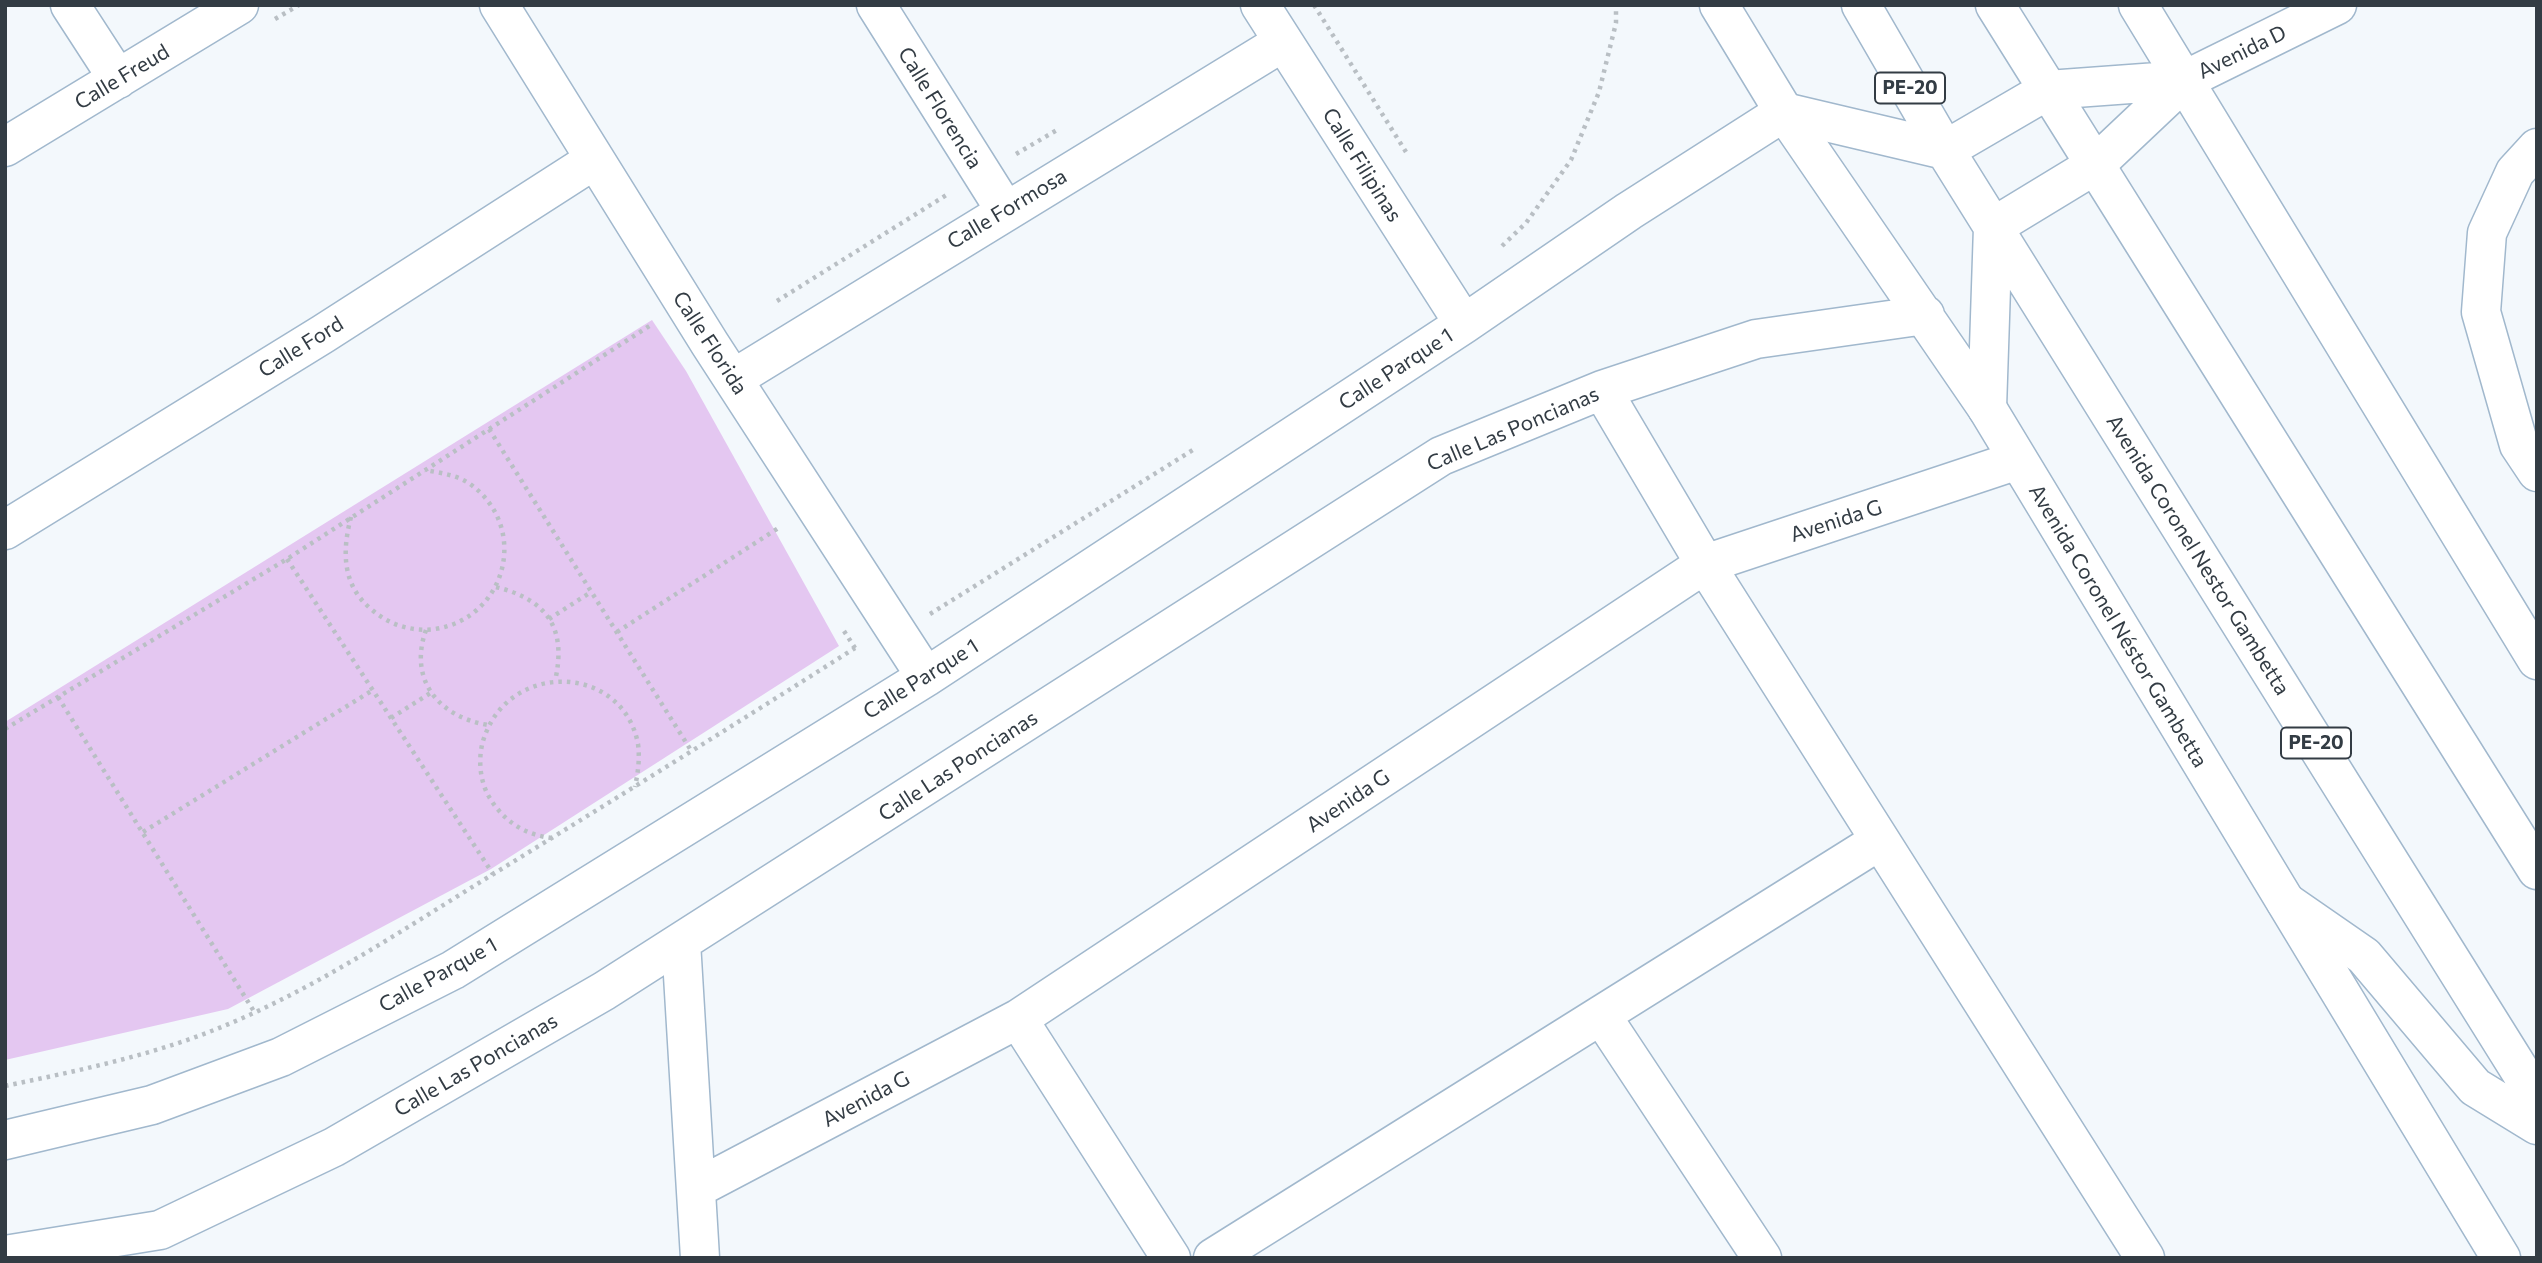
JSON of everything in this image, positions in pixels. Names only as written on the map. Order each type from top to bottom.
[{"type":"main road","points":[[70,5],[118,79]]},
{"type":"main road","name":"Calle Freud","points":[[5,147],[118,79],[195,17],[239,5]]},
{"type":"main road","name":"Calle Florida","points":[[499,5],[733,379],[926,677]]},
{"type":"main road","name":"Calle Florencia","points":[[876,5],[1005,210]]},
{"type":"main road","name":"Calle Filipinas","points":[[1260,5],[1464,324]]},
{"type":"main road","name":"Avenida Coronel Néstor Gambetta","points":[[1719,5],[1784,112],[1987,408],[2501,1258]]},
{"type":"main road","name":"PE-20","points":[[1861,5],[1993,227]]},
{"type":"main road","points":[[1996,5],[2537,870]]},
{"type":"main road","points":[[2138,5],[2537,660]]},
{"type":"main road","name":"Avenida D","points":[[1993,227],[2095,165],[2185,80],[2337,5]]},
{"type":"main road","name":"Calle Formosa","points":[[733,379],[1283,42]]},
{"type":"main road","name":"Avenida D","points":[[2048,90],[2185,80]]},
{"type":"main road","points":[[1784,112],[1945,150],[2048,90]]},
{"type":"main road","name":"Calle Parque 1","points":[[5,1140],[152,1105],[281,1057],[453,970],[926,677],[1464,324],[1629,211],[1784,112]]},
{"type":"main road","points":[[2537,148],[2515,172],[2487,233],[2481,312],[2519,445],[2537,472]]},
{"type":"main road","name":"Calle Ford","points":[[5,530],[335,327],[594,160]]},
{"type":"main road","points":[[1987,408],[1993,227]]},
{"type":"main road","name":"Avenida Coronel Nestor Gambetta","points":[[1993,227],[2537,1098]]},
{"type":"main road","name":"Calle Las Poncianas","points":[[5,1255],[160,1230],[334,1147],[604,991],[1441,456],[1602,390],[1756,340],[1925,315]]},
{"type":"main road","points":[[1602,390],[1704,564],[2145,1258]]},
{"type":"main road","name":"Avenida G","points":[[697,1188],[1018,1019],[1704,564],[2018,460]]},
{"type":"main road","points":[[1213,1258],[1879,841]]},
{"type":"main road","points":[[2286,902],[2364,956],[2475,1087],[2537,1125]]},
{"type":"main road","points":[[681,942],[701,1258]]},
{"type":"main road","points":[[1601,1015],[1762,1258]]},
{"type":"main road","points":[[1018,1019],[1171,1258]]},
{"type":"path","points":[[1314,5],[1406,153]]},
{"type":"path","points":[[1498,250],[1526,223],[1571,160],[1599,92],[1616,23],[1616,5]]},
{"type":"path","points":[[775,302],[951,192]]},
{"type":"path","points":[[5,729],[287,559],[651,324]]},
{"type":"path","points":[[489,429],[692,752]]},
{"type":"path","points":[[924,618],[1203,443]]},
{"type":"path","points":[[351,517],[345,539],[345,562],[352,584],[365,604],[382,618],[403,627],[426,630],[447,627],[467,618],[484,605],[496,587],[504,565],[505,542],[499,520],[487,500],[470,484],[449,474],[424,470]]},
{"type":"path","points":[[617,632],[780,527]]},
{"type":"path","points":[[287,559],[493,874]]},
{"type":"path","points":[[496,587],[517,592],[535,603],[550,620],[558,639],[559,660],[555,681]]},
{"type":"path","points":[[550,620],[591,592]]},
{"type":"path","points":[[426,630],[422,642],[421,663],[435,699],[450,713],[468,722],[488,725]]},
{"type":"path","points":[[5,1086],[84,1069],[189,1039],[255,1013],[336,971],[692,752],[855,648]]},
{"type":"path","points":[[552,838],[517,828],[500,812],[487,793],[481,770],[481,747],[488,725],[500,708],[516,694],[534,685],[555,681],[577,683],[598,691],[616,704],[630,722],[638,743],[639,766],[634,788]]},
{"type":"path","points":[[143,832],[373,690]]},
{"type":"path","points":[[391,718],[432,692]]},
{"type":"path","points":[[58,697],[255,1013]]},
{"type":"shaded area","points":[[652,320],[686,371],[839,646],[491,869],[228,1009],[5,1060],[5,722]]}]
